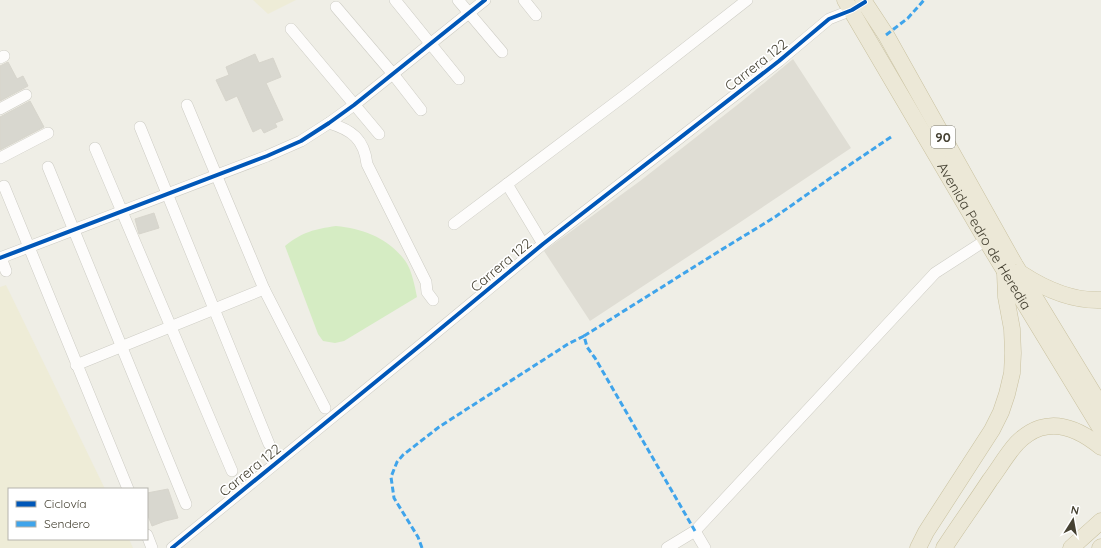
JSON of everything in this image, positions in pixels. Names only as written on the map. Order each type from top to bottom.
[{"type":"highway","name":"Avenida Pedro de Heredia","points":[[856,3],[986,240],[1012,271],[1101,406]]},
{"type":"highway","name":"Avenida Pedro de Heredia","points":[[856,3],[886,35],[1012,271],[1101,429]]},
{"type":"highway","points":[[918,548],[926,532],[992,430],[1001,412],[1012,373],[1012,329],[1006,297],[1012,271],[1044,287],[1065,295],[1081,299],[1101,300]]},
{"type":"highway","points":[[944,548],[1002,463],[1017,443],[1027,434],[1040,428],[1054,426],[1067,428],[1093,440],[1101,447]]},
{"type":"highway","points":[[1072,548],[1101,521]]},
{"type":"street","points":[[395,0],[460,79]]},
{"type":"street","points":[[458,0],[502,52]]},
{"type":"street","points":[[6,270],[1,258],[267,156],[301,141],[330,123],[354,105],[486,0]]},
{"type":"street","points":[[524,0],[536,15]]},
{"type":"street","points":[[454,224],[628,93],[747,0]]},
{"type":"street","name":"Carrera 122","points":[[172,548],[543,244],[773,66],[829,19],[856,3]]},
{"type":"street","points":[[336,7],[393,74],[421,110]]},
{"type":"street","points":[[291,29],[379,134]]},
{"type":"street","points":[[0,109],[26,95]]},
{"type":"street","points":[[187,105],[264,289],[325,408]]},
{"type":"street","points":[[330,123],[342,127],[360,141],[366,152],[367,164],[426,282],[427,292],[433,300]]},
{"type":"street","points":[[140,127],[270,444]]},
{"type":"street","points":[[0,158],[48,133]]},
{"type":"street","points":[[94,148],[232,471]]},
{"type":"street","points":[[48,167],[186,504]]},
{"type":"street","points":[[507,184],[543,244]]},
{"type":"street","points":[[4,186],[28,248],[128,488]]},
{"type":"street","points":[[667,548],[695,531],[935,273],[986,240]]},
{"type":"street","points":[[76,364],[264,289]]},
{"type":"street","points":[[695,531],[705,548]]},
{"type":"street","points":[[148,538],[152,548]]},
{"type":"shaded area","points":[[253,0],[296,0],[268,14]]},
{"type":"shaded area","points":[[793,59],[851,148],[590,321],[544,251],[640,181],[741,102]]},
{"type":"shaded area","points":[[6,285],[105,488],[8,488],[8,540],[129,540],[133,548],[0,548],[0,287]]},
{"type":"green space","points":[[336,226],[366,232],[392,247],[406,262],[410,270],[417,297],[344,341],[335,343],[323,341],[318,334],[285,246],[303,234],[322,228]]},
{"type":"building","points":[[255,54],[259,63],[273,58],[281,77],[266,83],[283,120],[275,123],[277,127],[264,133],[261,128],[253,132],[237,96],[226,101],[216,80],[229,75],[226,67]]},
{"type":"building","points":[[8,62],[17,79],[23,76],[28,86],[0,101],[0,66]]},
{"type":"building","points":[[30,101],[44,127],[0,150],[0,117]]},
{"type":"building","points":[[154,213],[159,228],[139,234],[135,219]]},
{"type":"building","points":[[168,489],[178,518],[152,526],[148,516],[148,493]]},
{"type":"marked path","points":[[886,35],[908,18],[924,0]]},
{"type":"marked path","points":[[584,336],[775,217],[891,137]]},
{"type":"marked path","points":[[422,548],[418,537],[394,498],[391,477],[397,462],[403,455],[439,427],[568,344],[584,336],[587,347],[595,358],[695,531]]},
{"type":"cycle path","points":[[0,258],[267,156],[301,141],[354,105],[485,0]]},
{"type":"cycle path","points":[[172,548],[543,244],[779,61],[829,19],[852,10],[865,2]]}]
